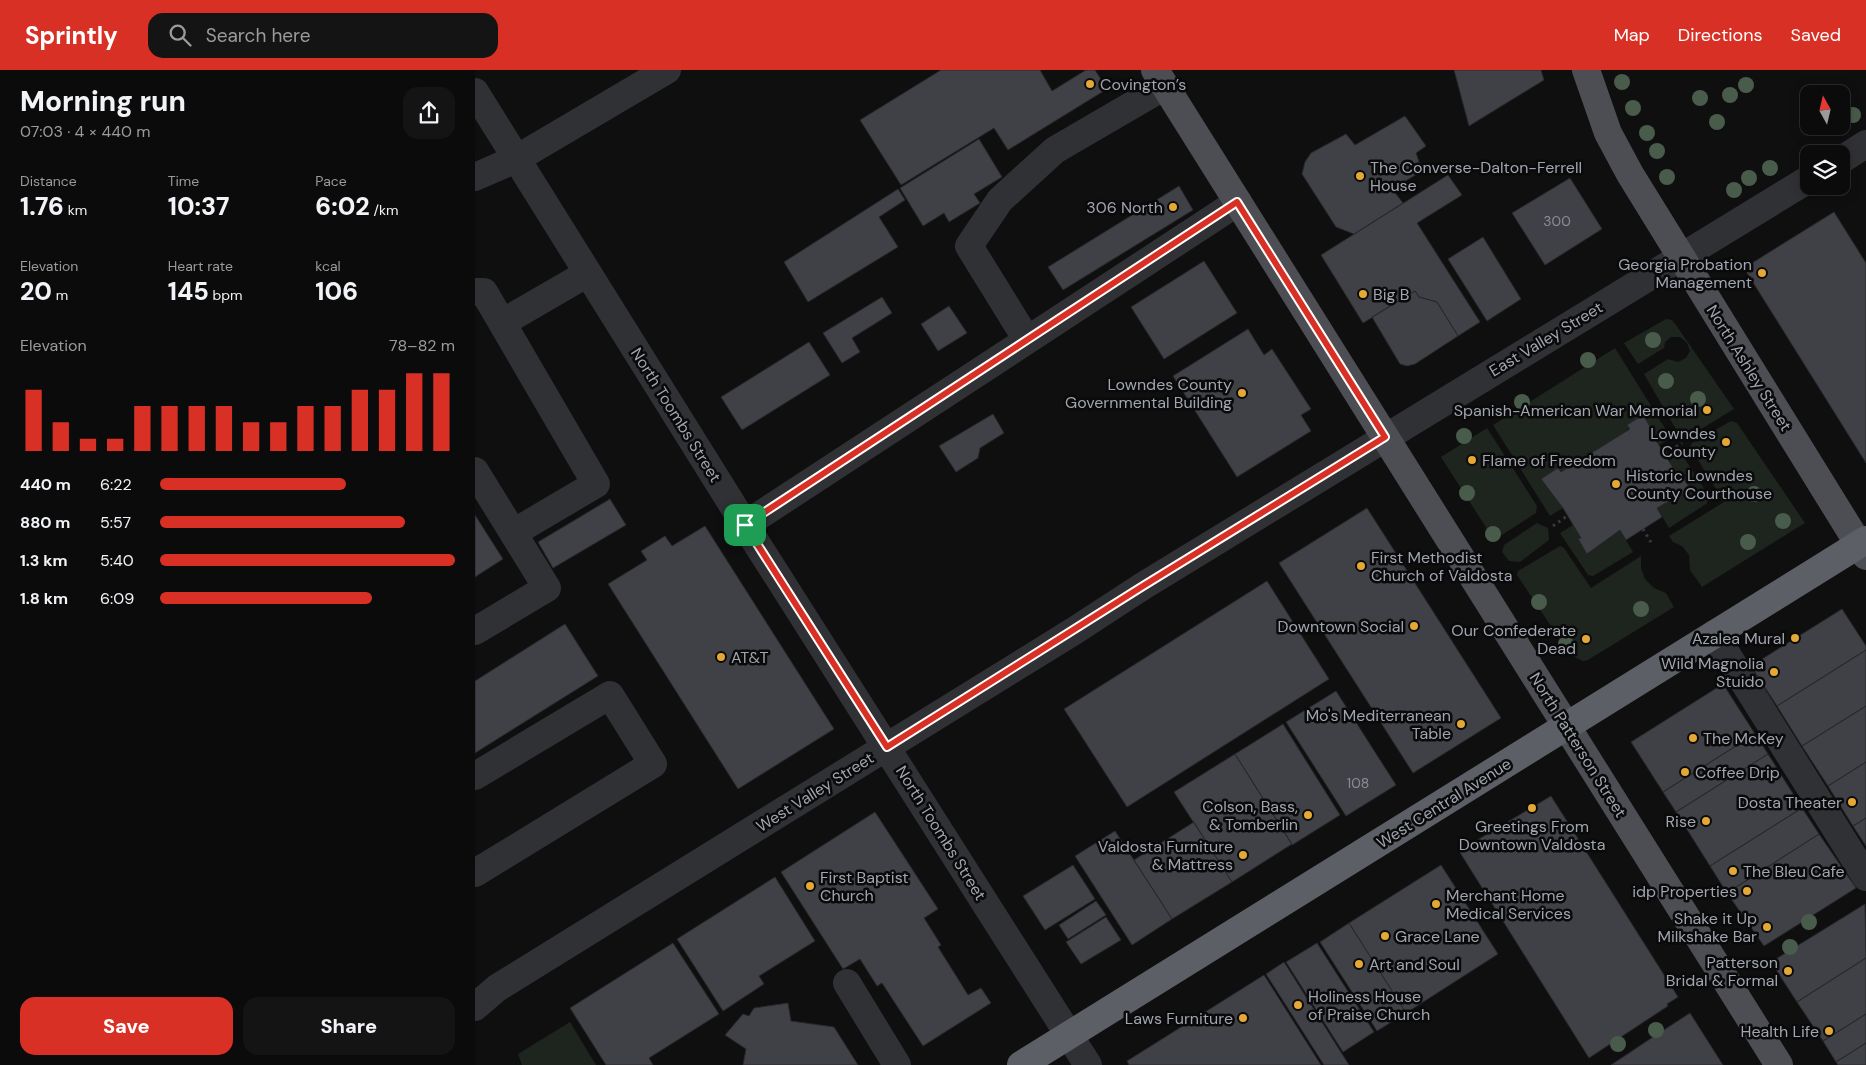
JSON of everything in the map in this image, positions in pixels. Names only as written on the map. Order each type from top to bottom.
[{"type":"highway","name":"West Central Avenue","points":[[1021,1065],[1714,634],[1864,547]]},
{"type":"main road","name":"North Ashley Street","points":[[1586,70],[1608,133],[1630,174],[1864,547]]},
{"type":"main road","name":"North Patterson Street","points":[[1160,78],[1779,1065]]},
{"type":"street","points":[[475,177],[516,159],[667,70]]},
{"type":"street","points":[[1027,340],[969,246],[1000,200],[1055,150],[1160,78]]},
{"type":"street","name":"North Toombs Street","points":[[475,92],[745,525],[1088,1065]]},
{"type":"street","points":[[1850,154],[1866,144]]},
{"type":"street","name":"East Valley Street","points":[[1385,437],[1800,185]]},
{"type":"street","points":[[745,525],[1237,202]]},
{"type":"street","points":[[502,323],[588,273]]},
{"type":"street","points":[[475,292],[484,292],[596,484],[513,533]]},
{"type":"street","name":"West Valley Street","points":[[475,1007],[497,988],[1385,437]]},
{"type":"street","points":[[475,471],[547,588],[475,632]]},
{"type":"street","points":[[1714,634],[1866,877]]},
{"type":"street","points":[[475,776],[610,695],[653,764],[475,873]]},
{"type":"street","points":[[847,983],[897,1065]]},
{"type":"path","points":[[1665,454],[1682,443]]},
{"type":"path","points":[[1553,526],[1567,516]]},
{"type":"path","points":[[1643,529],[1652,544]]},
{"type":"shaded area","points":[[1666,319],[1672,320],[1676,325],[1734,409],[1688,437],[1681,437],[1644,374],[1668,359],[1678,362],[1686,358],[1690,351],[1687,343],[1680,337],[1671,337],[1665,342],[1664,348],[1638,364],[1624,343]]},
{"type":"shaded area","points":[[1615,348],[1671,438],[1659,445],[1643,415],[1622,434],[1596,453],[1568,468],[1541,479],[1563,508],[1550,516],[1493,425]]},
{"type":"shaded area","points":[[1731,421],[1737,423],[1805,523],[1702,587],[1690,570],[1689,555],[1682,546],[1673,542],[1669,536],[1724,502],[1690,447],[1692,443]]},
{"type":"shaded area","points":[[1487,428],[1537,506],[1536,513],[1494,540],[1441,457]]},
{"type":"shaded area","points":[[1681,453],[1705,490],[1708,501],[1669,528],[1657,508],[1690,489],[1680,473],[1677,474],[1669,461]]},
{"type":"shaded area","points":[[1537,523],[1548,528],[1549,540],[1520,562],[1509,561],[1502,552],[1504,545]]},
{"type":"shaded area","points":[[1573,525],[1581,538],[1578,540],[1588,554],[1620,530],[1633,552],[1593,576],[1588,575],[1560,533]]},
{"type":"shaded area","points":[[1560,546],[1564,548],[1591,588],[1641,556],[1641,568],[1645,579],[1654,588],[1666,593],[1674,607],[1588,660],[1583,661],[1570,655],[1517,575],[1518,571]]},
{"type":"shaded area","points":[[570,1022],[596,1065],[522,1065],[518,1054]]},
{"type":"building","points":[[941,70],[1040,70],[1052,91],[1086,70],[1095,70],[1107,89],[1008,150],[994,128],[901,185],[860,120]]},
{"type":"building","points":[[1454,70],[1541,70],[1544,80],[1469,126]]},
{"type":"building","points":[[1405,116],[1426,146],[1416,153],[1422,171],[1392,189],[1403,203],[1354,234],[1336,227],[1302,174],[1305,162],[1311,153],[1346,134],[1355,145]]},
{"type":"building","points":[[979,139],[1002,177],[974,194],[980,203],[949,222],[944,213],[923,226],[900,188]]},
{"type":"building","points":[[1448,175],[1462,195],[1417,223],[1480,322],[1458,336],[1437,302],[1419,297],[1415,291],[1363,323],[1321,255]]},
{"type":"building","points":[[1570,178],[1602,229],[1545,265],[1512,213]]},
{"type":"building","points":[[1179,186],[1193,210],[1063,290],[1048,267]]},
{"type":"building","points":[[898,189],[905,200],[879,217],[898,247],[808,302],[784,262]]},
{"type":"building","points":[[1834,212],[1866,263],[1866,463],[1744,268]]},
{"type":"building","points":[[1483,237],[1521,299],[1487,321],[1448,259]]},
{"type":"building","points":[[1204,261],[1237,313],[1164,359],[1131,307]]},
{"type":"building","points":[[1415,291],[1419,297],[1437,302],[1458,336],[1415,364],[1407,366],[1400,364],[1372,317]]},
{"type":"building","points":[[882,297],[892,313],[852,338],[860,352],[842,363],[823,333]]},
{"type":"building","points":[[949,306],[967,333],[938,351],[921,324]]},
{"type":"building","name":"Lowndes County Governmental Building","points":[[1248,329],[1264,355],[1272,349],[1311,409],[1301,415],[1311,431],[1237,477],[1173,376]]},
{"type":"building","points":[[809,342],[830,375],[742,430],[721,397]]},
{"type":"building","points":[[993,414],[1004,433],[980,448],[978,458],[956,472],[939,446]]},
{"type":"building","name":"Historic Lowndes County Courthouse","points":[[1643,415],[1652,430],[1650,431],[1677,474],[1680,472],[1690,489],[1657,508],[1662,517],[1626,540],[1620,530],[1587,554],[1578,539],[1581,538],[1563,508],[1541,479],[1558,468],[1561,472],[1630,429],[1627,425]]},
{"type":"building","points":[[610,499],[626,525],[553,568],[538,542]]},
{"type":"building","points":[[1367,508],[1501,718],[1413,773],[1279,563]]},
{"type":"building","points":[[475,515],[503,559],[475,577]]},
{"type":"building","name":"AT&T","points":[[705,526],[834,729],[738,789],[608,584],[647,560],[641,551],[665,536],[672,546]]},
{"type":"building","points":[[1267,581],[1329,679],[1127,807],[1064,709]]},
{"type":"building","points":[[1842,609],[1866,646],[1866,650],[1777,706],[1751,666]]},
{"type":"building","points":[[565,624],[598,676],[475,753],[475,681]]},
{"type":"building","points":[[1866,650],[1866,706],[1802,746],[1777,706]]},
{"type":"building","name":"The McKey","points":[[1723,684],[1755,734],[1663,792],[1631,742]]},
{"type":"building","points":[[1336,691],[1396,785],[1346,816],[1286,722]]},
{"type":"building","points":[[1866,706],[1866,762],[1828,786],[1802,746]]},
{"type":"building","points":[[1283,724],[1340,815],[1292,845],[1235,754]]},
{"type":"building","points":[[1755,734],[1768,754],[1676,812],[1663,792]]},
{"type":"building","points":[[1235,754],[1292,844],[1232,882],[1174,792]]},
{"type":"building","points":[[1768,754],[1802,808],[1710,866],[1676,812]]},
{"type":"building","name":"Dosta Theater","points":[[1866,762],[1866,818],[1853,826],[1828,786]]},
{"type":"building","points":[[1551,796],[1678,997],[1667,1004],[1668,1006],[1589,1058],[1459,851]]},
{"type":"building","points":[[1802,808],[1819,834],[1727,893],[1710,866]]},
{"type":"building","points":[[875,812],[938,909],[924,918],[941,945],[938,947],[968,995],[981,988],[991,1003],[923,1046],[882,983],[877,986],[860,959],[843,969],[781,872]]},
{"type":"building","points":[[1866,818],[1866,846],[1853,826]]},
{"type":"building","points":[[1194,822],[1232,882],[1172,919],[1134,860]]},
{"type":"building","points":[[1115,831],[1172,919],[1132,945],[1075,856]]},
{"type":"building","points":[[1819,834],[1856,888],[1764,946],[1727,893]]},
{"type":"building","points":[[1073,865],[1095,899],[1045,930],[1023,896]]},
{"type":"building","points":[[1441,865],[1498,954],[1406,1013],[1349,923]]},
{"type":"building","points":[[775,877],[815,941],[759,976],[764,984],[723,1011],[677,939]]},
{"type":"building","points":[[1096,901],[1106,915],[1068,939],[1059,925]]},
{"type":"building","points":[[1865,904],[1866,958],[1797,1002],[1771,962]]},
{"type":"building","points":[[1106,917],[1121,940],[1081,964],[1066,942]]},
{"type":"building","points":[[1349,923],[1406,1013],[1377,1031],[1320,942]]},
{"type":"building","points":[[673,943],[719,1014],[649,1058],[653,1065],[606,1065],[570,1008]]},
{"type":"building","points":[[1317,943],[1374,1032],[1343,1052],[1286,962]]},
{"type":"building","points":[[1866,958],[1866,1014],[1823,1041],[1797,1002]]},
{"type":"building","points":[[1284,962],[1349,1065],[1324,1065],[1266,974]]},
{"type":"building","name":"Laws Furniture","points":[[1264,975],[1321,1065],[1129,1065],[1127,1061]]},
{"type":"building","points":[[788,1003],[791,1021],[834,1027],[858,1065],[743,1065],[746,1049],[725,1035],[743,1014],[749,1016],[754,1008]]},
{"type":"building","points":[[1690,1013],[1723,1065],[1611,1065],[1650,1039]]},
{"type":"building","points":[[1866,1014],[1866,1043],[1836,1062],[1823,1041]]},
{"type":"building","points":[[1866,1043],[1866,1065],[1838,1065],[1836,1062]]},
{"type":"place","name":"Covington’s","points":[[1090,84]]},
{"type":"place","name":"The Converse-Dalton-Ferrell House","points":[[1360,176]]},
{"type":"place","name":"306 North","points":[[1173,207]]},
{"type":"place","name":"Georgia Probation Management","points":[[1762,273]]},
{"type":"place","name":"Big B","points":[[1363,294]]},
{"type":"place","name":"Lowndes County Governmental Building","points":[[1242,393]]},
{"type":"place","name":"Spanish-American War Memorial","points":[[1707,410]]},
{"type":"place","name":"Lowndes County","points":[[1726,442]]},
{"type":"place","name":"Flame of Freedom","points":[[1472,460]]},
{"type":"place","name":"Historic Lowndes County Courthouse","points":[[1616,484]]},
{"type":"place","name":"First Methodist Church of Valdosta","points":[[1361,566]]},
{"type":"place","name":"Downtown Social","points":[[1414,626]]},
{"type":"place","name":"Azalea Mural","points":[[1795,638]]},
{"type":"place","name":"Our Confederate Dead","points":[[1586,639]]},
{"type":"place","name":"AT&T","points":[[721,657]]},
{"type":"place","name":"Wild Magnolia Stuido","points":[[1774,672]]},
{"type":"place","name":"Mo's Mediterranean Table","points":[[1461,724]]},
{"type":"place","name":"The McKey","points":[[1693,738]]},
{"type":"place","name":"Coffee Drip","points":[[1685,772]]},
{"type":"place","name":"Dosta Theater","points":[[1852,802]]},
{"type":"place","name":"Greetings From Downtown Valdosta","points":[[1532,808]]},
{"type":"place","name":"Colson, Bass, & Tomberlin","points":[[1308,815]]},
{"type":"place","name":"Rise","points":[[1706,821]]},
{"type":"place","name":"Valdosta Furniture & Mattress","points":[[1243,855]]},
{"type":"place","name":"The Bleu Cafe","points":[[1733,871]]},
{"type":"place","name":"First Baptist Church","points":[[810,886]]},
{"type":"place","name":"idp Properties","points":[[1747,891]]},
{"type":"place","name":"Merchant Home Medical Services","points":[[1436,904]]},
{"type":"place","name":"Shake it Up Milkshake Bar","points":[[1767,927]]},
{"type":"place","name":"Grace Lane","points":[[1385,936]]},
{"type":"place","name":"Art and Soul","points":[[1359,964]]},
{"type":"place","name":"Patterson Bridal & Formal","points":[[1788,971]]},
{"type":"place","name":"Holiness House of Praise Church","points":[[1298,1005]]},
{"type":"place","name":"Laws Furniture","points":[[1243,1018]]},
{"type":"place","name":"Health Life","points":[[1829,1031]]},
{"type":"route","points":[[1237,202],[1385,437],[887,747],[745,525],[1237,202]]}]
